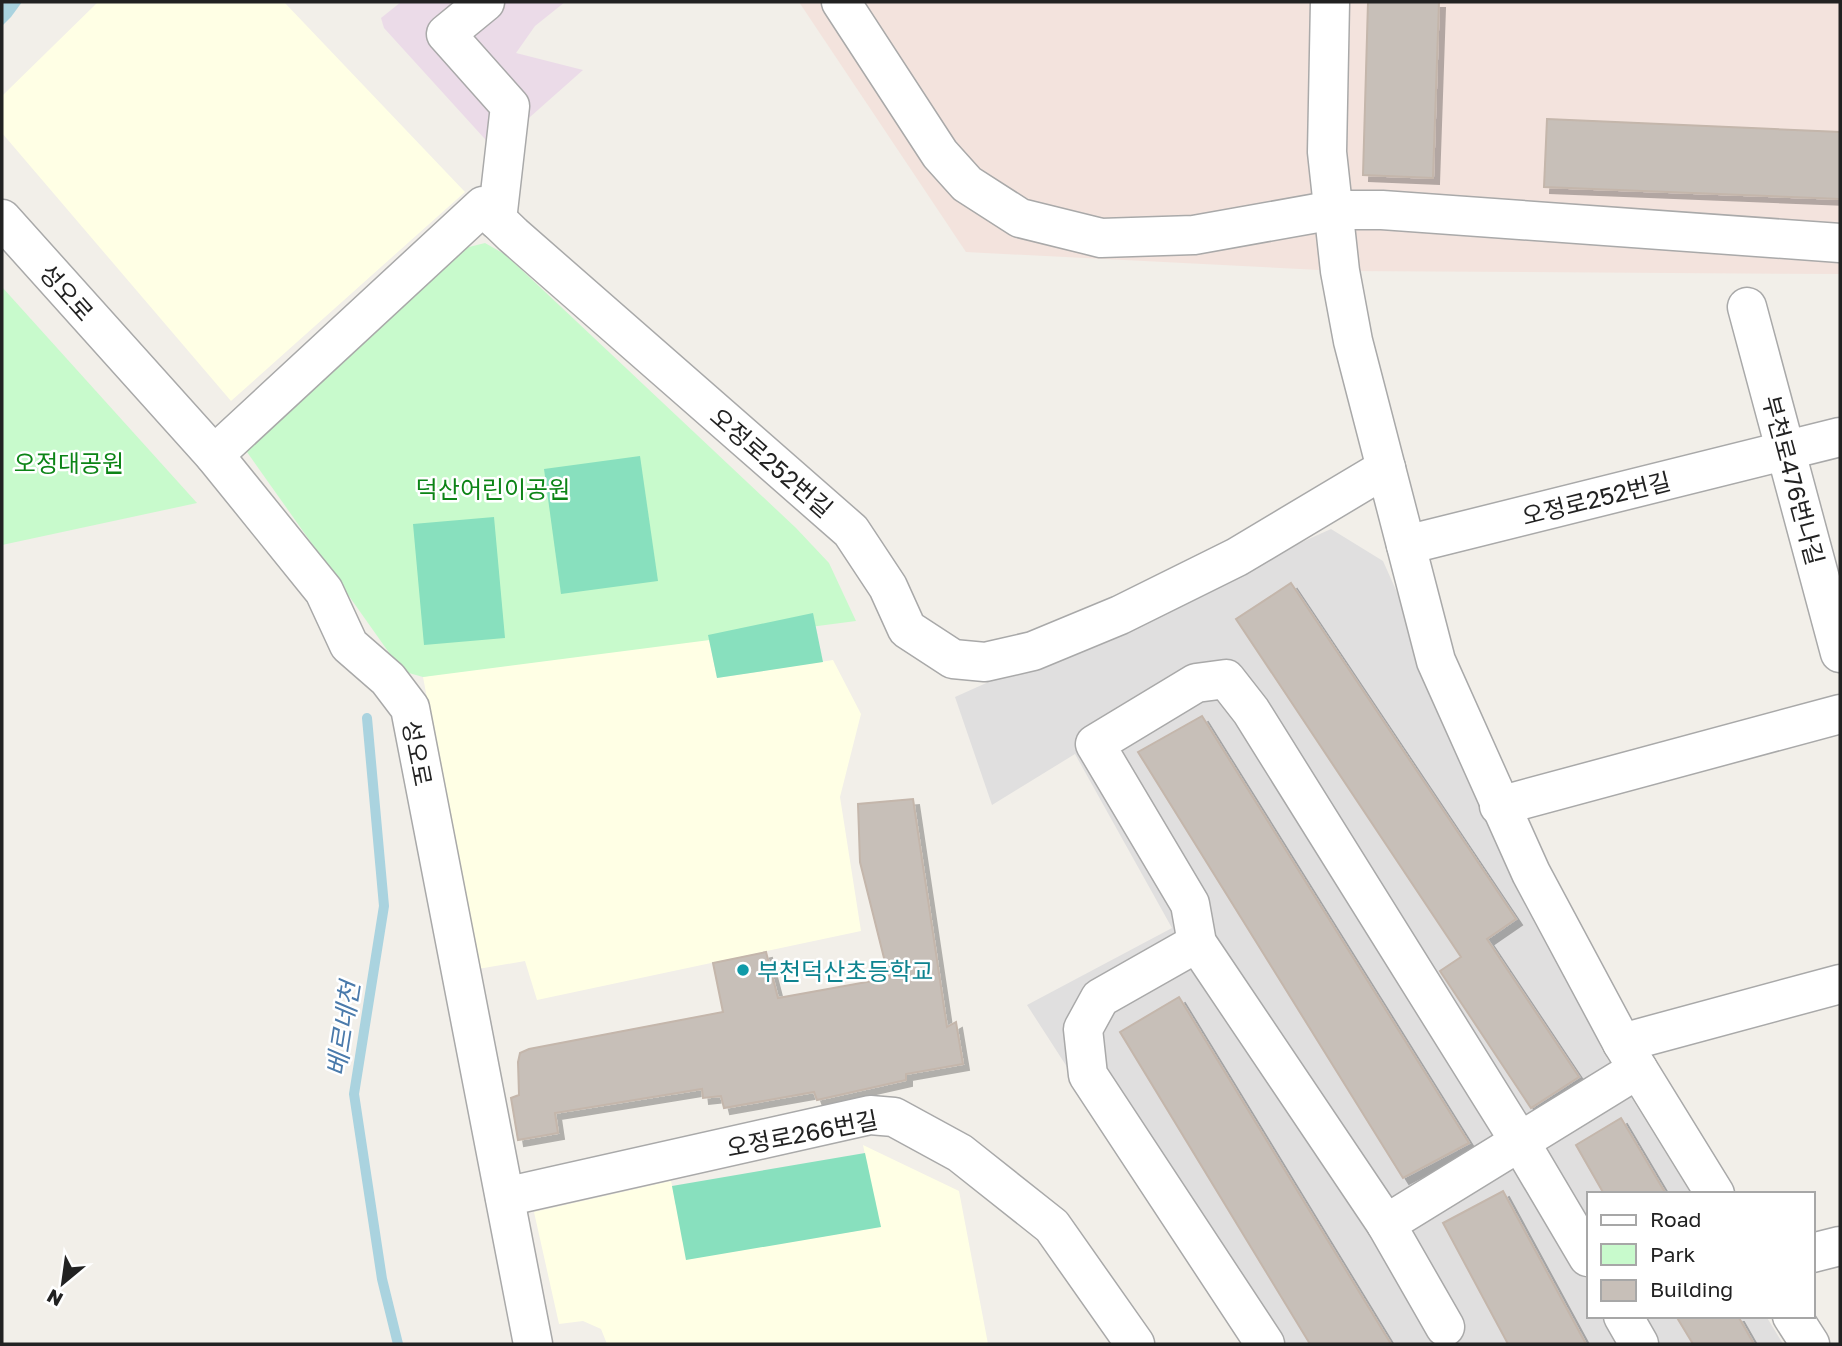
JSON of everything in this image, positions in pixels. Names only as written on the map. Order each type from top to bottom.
[{"type":"street","points":[[485,2],[446,34],[510,106],[497,220]]},
{"type":"street","points":[[841,2],[940,154],[967,184],[1020,218],[1101,238],[1194,235],[1334,210],[1396,211],[1840,243]]},
{"type":"street","points":[[1331,2],[1327,152],[1340,271],[1353,341],[1436,661],[1531,873],[1630,1056],[1714,1192]]},
{"type":"street","points":[[214,455],[483,206],[497,220]]},
{"type":"street","name":"성오로","points":[[2,219],[214,455],[324,591],[349,645],[388,679],[410,708],[533,1344]]},
{"type":"street","name":"오정로252번길","points":[[497,220],[851,531],[888,586],[908,629],[953,660],[985,662],[1033,651],[1120,615],[1237,557],[1386,468]]},
{"type":"street","name":"부천로476번나길","points":[[1747,307],[1840,653]]},
{"type":"street","name":"오정로252번길","points":[[1406,545],[1840,437]]},
{"type":"street","points":[[1445,1326],[1386,1224],[1197,943],[1191,904],[1095,744],[1196,683],[1226,679],[1251,711],[1520,1142],[1587,1255]]},
{"type":"street","points":[[1499,806],[1840,714]]},
{"type":"street","points":[[1197,943],[1100,998],[1083,1029],[1088,1075],[1265,1344]]},
{"type":"street","points":[[1386,1224],[1520,1142],[1630,1056],[1840,984]]},
{"type":"street","name":"오정로266번길","points":[[505,1197],[870,1115],[894,1117],[960,1153],[1052,1226],[1135,1344]]},
{"type":"street","points":[[1814,1252],[1840,1246]]},
{"type":"street","points":[[1624,1318],[1639,1344]]},
{"type":"street","points":[[1793,1318],[1810,1344]]},
{"type":"shaded area","points":[[98,2],[284,2],[465,192],[231,401],[2,133],[2,96]]},
{"type":"shaded area","points":[[401,2],[565,2],[535,26],[516,53],[583,70],[494,149],[384,28],[381,18]]},
{"type":"shaded area","points":[[799,2],[1840,2],[1840,274],[1340,271],[966,252]]},
{"type":"shaded area","points":[[1331,529],[1383,561],[1602,1050],[1690,1192],[1587,1192],[1587,1318],[1767,1318],[1783,1344],[1246,1344],[1027,1005],[1172,928],[1075,754],[992,805],[955,697]]},
{"type":"shaded area","points":[[707,628],[717,678],[833,660],[861,714],[840,797],[861,931],[537,1000],[525,961],[478,969],[423,677]]},
{"type":"shaded area","points":[[863,1145],[959,1191],[988,1344],[607,1344],[601,1329],[583,1321],[559,1324],[534,1212],[671,1181],[687,1259],[880,1227]]},
{"type":"green space","name":"덕산어린이공원","points":[[485,243],[506,255],[796,528],[829,563],[856,621],[423,677],[402,671],[242,445],[465,248]]},
{"type":"green space","name":"오정대공원","points":[[2,287],[197,503],[2,545]]},
{"type":"green space","points":[[640,456],[658,581],[561,594],[544,469]]},
{"type":"green space","points":[[494,517],[505,638],[424,645],[413,524]]},
{"type":"green space","points":[[813,613],[823,662],[717,678],[708,635]]},
{"type":"green space","points":[[865,1153],[881,1227],[686,1260],[672,1186]]},
{"type":"water","points":[[2,2],[22,2],[2,26]]},
{"type":"building","points":[[1368,2],[1439,2],[1433,178],[1363,175]]},
{"type":"building","points":[[1547,119],[1840,132],[1840,199],[1544,187]]},
{"type":"building","points":[[1291,583],[1516,919],[1487,939],[1579,1077],[1531,1108],[1440,971],[1461,957],[1236,619]]},
{"type":"building","points":[[1202,716],[1469,1143],[1403,1178],[1138,752]]},
{"type":"building","name":"부천덕산초등학교","points":[[913,799],[947,1027],[956,1022],[963,1064],[906,1074],[906,1080],[817,1100],[814,1092],[724,1108],[721,1096],[703,1098],[702,1089],[555,1113],[558,1133],[518,1140],[511,1098],[519,1095],[520,1053],[529,1049],[723,1012],[713,963],[766,952],[778,998],[889,978],[860,862],[858,804]]},
{"type":"building","points":[[1179,997],[1391,1344],[1310,1344],[1120,1032]]},
{"type":"building","points":[[1621,1118],[1665,1192],[1603,1192],[1576,1145]]},
{"type":"building","points":[[1503,1191],[1586,1344],[1508,1344],[1443,1223]]},
{"type":"building","points":[[1677,1318],[1739,1318],[1754,1344],[1693,1344]]},
{"type":"waterway","name":"베르네천","points":[[367,718],[384,906],[354,1094],[382,1279],[398,1344]]},
{"type":"place","name":"부천덕산초등학교","points":[[743,970]]}]
